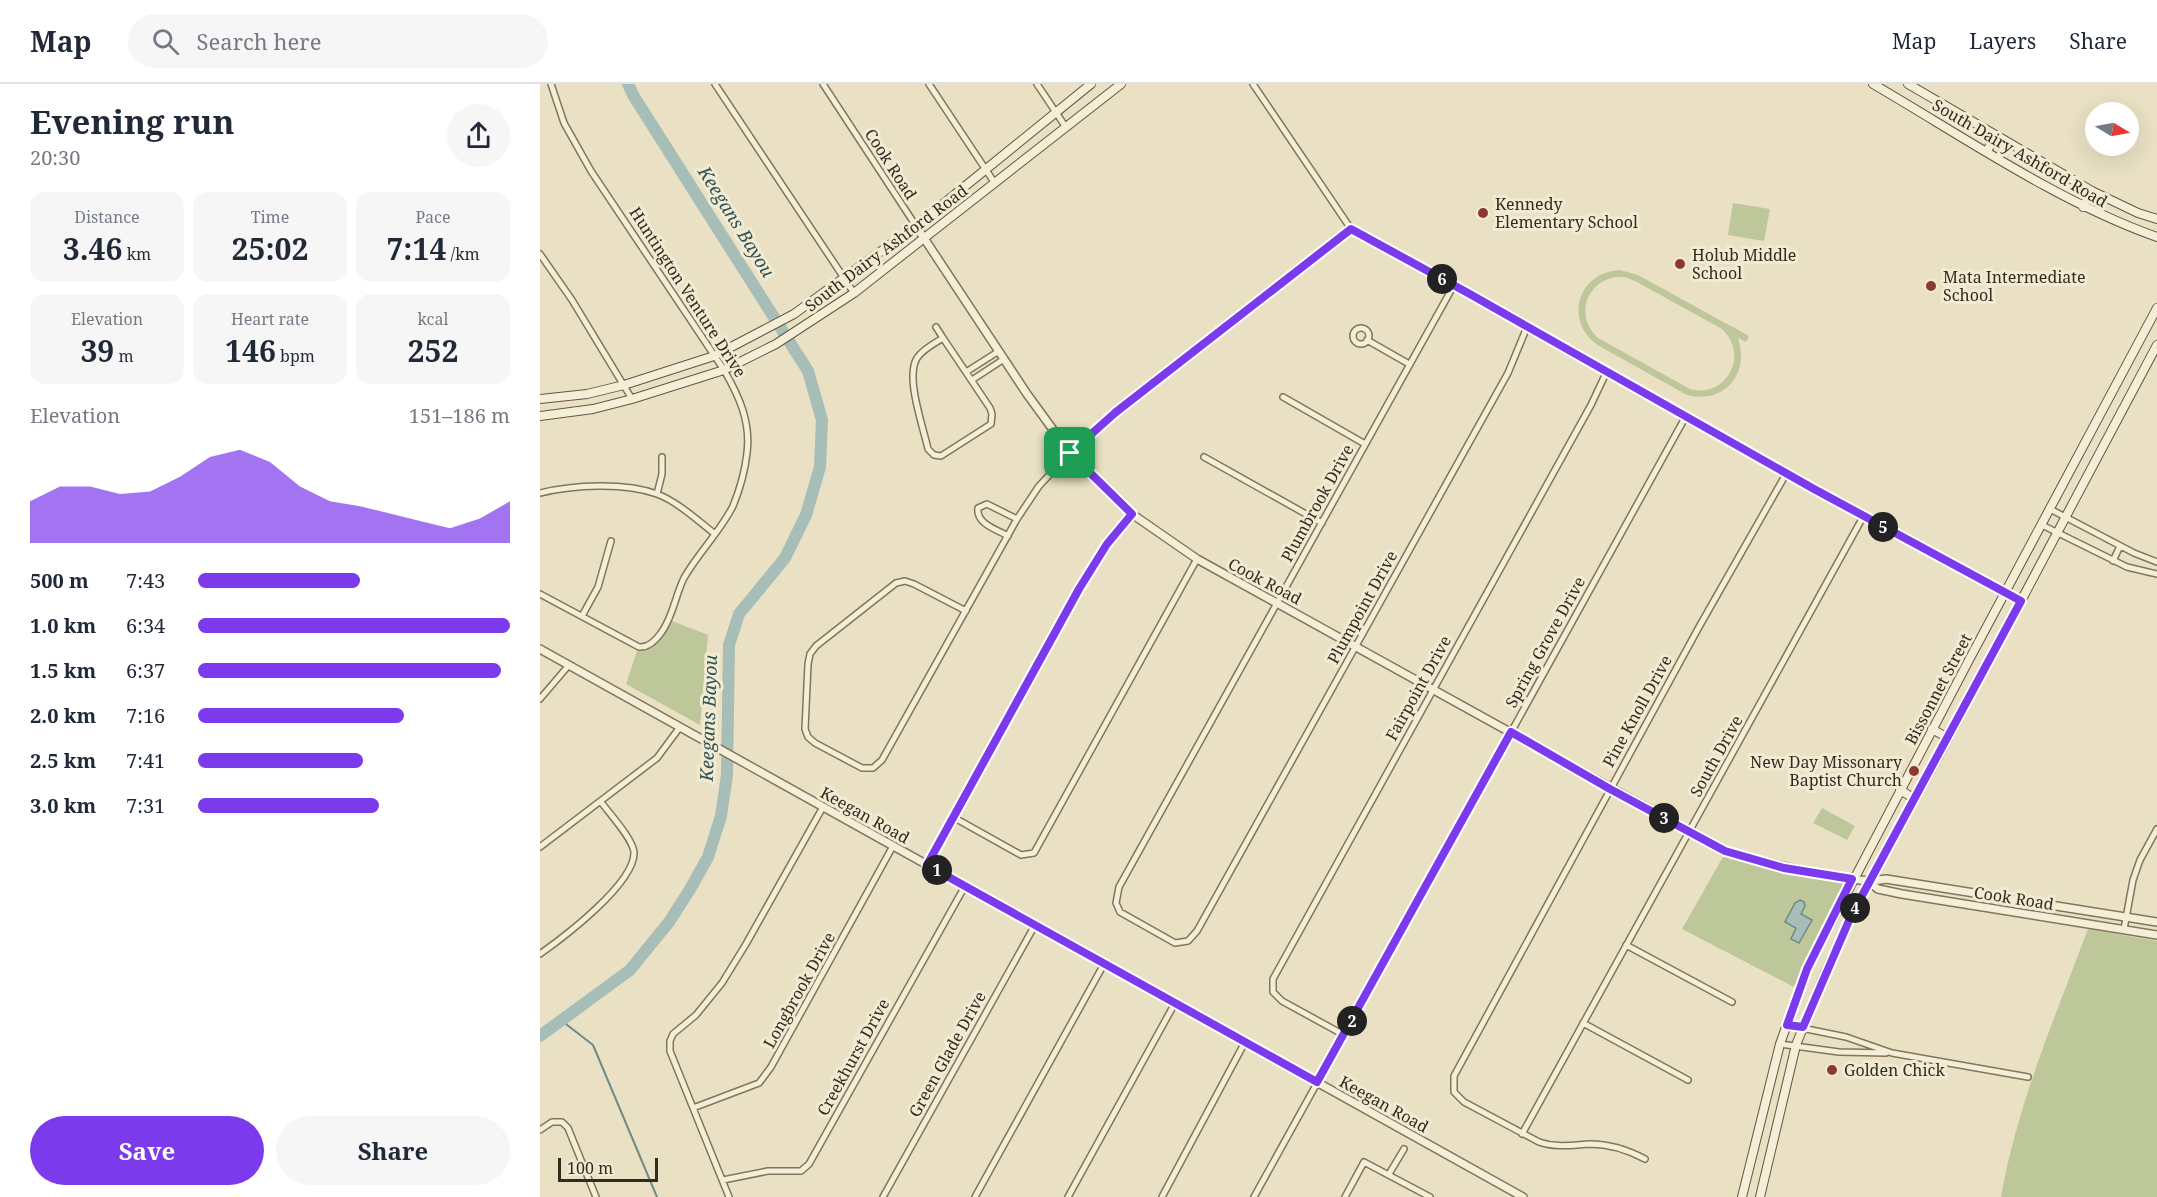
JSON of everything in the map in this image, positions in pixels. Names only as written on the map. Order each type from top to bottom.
[{"type":"main road","name":"South Dairy Ashford Road","points":[[540,399],[586,394],[624,385],[714,356],[768,329],[794,314],[916,226],[1091,84]]},
{"type":"main road","name":"South Dairy Ashford Road","points":[[540,416],[593,409],[632,399],[724,370],[776,344],[854,292],[1121,84]]},
{"type":"main road","name":"South Dairy Ashford Road","points":[[1873,84],[2083,207],[2157,237]]},
{"type":"main road","points":[[1890,94],[1895,84]]},
{"type":"main road","name":"South Dairy Ashford Road","points":[[1908,84],[2092,191],[2138,213],[2157,219]]},
{"type":"main road","points":[[1987,151],[1996,135]]},
{"type":"main road","points":[[2083,207],[2092,191]]},
{"type":"main road","name":"Bissonnet Street","points":[[1742,1197],[1780,1044],[1807,969],[1852,879],[2157,308]]},
{"type":"main road","name":"Bissonnet Street","points":[[1760,1197],[1796,1046],[1838,943],[2157,345]]},
{"type":"main road","points":[[2100,415],[2115,424]]},
{"type":"main road","points":[[1932,729],[1948,738]]},
{"type":"main road","points":[[1900,790],[1915,799]]},
{"type":"main road","points":[[1753,1153],[1769,1157]]},
{"type":"street","name":"Huntington Venture Drive","points":[[550,84],[564,123],[591,171],[724,370],[736,391],[745,415],[747,450],[741,484],[732,507],[684,579],[663,631],[647,646],[639,647],[582,616]]},
{"type":"street","points":[[715,84],[854,292]]},
{"type":"street","name":"Cook Road","points":[[823,84],[1027,394],[1070,453],[1132,514],[1197,559],[1725,851],[1784,868],[1869,882],[1886,879],[2157,922]]},
{"type":"street","points":[[929,84],[994,182]]},
{"type":"street","points":[[1037,84],[1065,126]]},
{"type":"street","points":[[1253,84],[1351,229],[1863,517],[2021,601]]},
{"type":"street","points":[[966,611],[914,584],[905,581],[896,583],[816,646],[810,654],[805,720],[808,736],[815,743],[862,768],[873,768],[882,760],[966,611],[1017,519],[1039,486],[1070,453],[1116,412],[1351,229]]},
{"type":"street","points":[[540,254],[572,300],[632,399]]},
{"type":"street","name":"Plumbrook Drive","points":[[1134,859],[1454,285]]},
{"type":"street","points":[[936,327],[992,414],[991,424],[945,455],[934,455],[928,448],[912,373],[921,353],[943,338]]},
{"type":"street","name":"Plumpoint Drive","points":[[1134,859],[1119,887],[1116,903],[1120,912],[1174,943],[1188,940],[1193,936],[1216,897],[1508,373],[1527,327]]},
{"type":"street","points":[[1367,340],[1409,364]]},
{"type":"street","points":[[966,372],[999,351]]},
{"type":"street","points":[[972,380],[1004,359]]},
{"type":"street","name":"Fairpoint Drive","points":[[1344,1035],[1282,1001],[1273,992],[1273,979],[1591,405],[1607,371]]},
{"type":"street","points":[[1283,397],[1365,444]]},
{"type":"street","name":"Spring Grove Drive","points":[[1254,1197],[1686,416]]},
{"type":"street","points":[[657,494],[662,474],[662,457]]},
{"type":"street","points":[[1204,457],[1322,523]]},
{"type":"street","name":"Pine Knoll Drive","points":[[1522,1134],[1464,1102],[1454,1092],[1454,1076],[1610,789],[1786,474]]},
{"type":"street","points":[[540,493],[605,486],[625,487],[657,494],[678,506],[715,534]]},
{"type":"street","points":[[1008,536],[982,522],[977,514],[978,508],[987,504],[1017,519]]},
{"type":"street","points":[[2050,508],[2120,546],[2157,562]]},
{"type":"street","points":[[927,865],[1079,589],[1107,544],[1132,514]]},
{"type":"street","name":"South Drive","points":[[1522,1134],[1863,517]]},
{"type":"street","points":[[2042,525],[2127,567],[2157,574]]},
{"type":"street","points":[[540,594],[582,616],[598,587],[611,541]]},
{"type":"street","points":[[2113,561],[2120,546]]},
{"type":"street","points":[[952,817],[1021,855],[1034,853],[1197,559]]},
{"type":"street","name":"Keegan Road","points":[[540,649],[1523,1197]]},
{"type":"street","points":[[540,699],[569,665]]},
{"type":"street","points":[[540,847],[657,758],[680,727]]},
{"type":"street","points":[[540,954],[583,921],[615,890],[630,865],[634,853],[632,843],[601,802]]},
{"type":"street","points":[[729,1197],[670,1051],[670,1041],[673,1034],[696,1015],[722,983],[823,807]]},
{"type":"street","points":[[2124,929],[2133,879],[2140,860],[2157,829]]},
{"type":"street","name":"Longbrook Drive","points":[[693,1108],[759,1083],[771,1067],[893,846]]},
{"type":"street","name":"Cook Road","points":[[1869,882],[1878,889],[1902,894],[2157,935]]},
{"type":"street","name":"Creekhurst Drive","points":[[723,1180],[768,1171],[801,1171],[808,1164],[965,886]]},
{"type":"street","name":"Green Glade Drive","points":[[883,1197],[1035,925]]},
{"type":"street","points":[[1626,945],[1732,1002]]},
{"type":"street","points":[[975,1197],[1104,964]]},
{"type":"street","points":[[1068,1197],[1175,1003]]},
{"type":"street","points":[[1583,1023],[1688,1080]]},
{"type":"street","points":[[1787,1025],[1846,1037],[1892,1053]]},
{"type":"street","points":[[1162,1197],[1245,1042]]},
{"type":"street","points":[[1780,1044],[1839,1052],[1892,1053],[2028,1077]]},
{"type":"street","points":[[540,1130],[552,1122],[562,1122],[568,1128],[596,1197]]},
{"type":"street","points":[[1522,1134],[1551,1146],[1603,1146],[1632,1152],[1645,1159]]},
{"type":"street","points":[[1389,1174],[1404,1149]]},
{"type":"street","points":[[1345,1197],[1364,1162],[1430,1197]]},
{"type":"green space","points":[[1733,203],[1770,209],[1764,241],[1728,235]]},
{"type":"green space","points":[[1620,270],[1638,275],[1749,336],[1746,342],[1738,338],[1741,351],[1740,363],[1731,383],[1723,391],[1713,395],[1701,397],[1687,395],[1599,346],[1588,336],[1581,324],[1578,312],[1585,289],[1594,279],[1605,273]],"holes":[[[1625,277],[1722,329],[1730,339],[1734,351],[1734,362],[1723,381],[1714,388],[1690,389],[1598,338],[1591,330],[1585,311],[1590,293],[1605,280]]]},
{"type":"green space","points":[[672,621],[708,635],[700,725],[626,684],[637,651],[654,646],[663,637]]},
{"type":"green space","points":[[1822,808],[1855,826],[1847,840],[1813,823]]},
{"type":"green space","points":[[1724,855],[1756,866],[1846,883],[1794,987],[1682,929]]},
{"type":"green space","points":[[2088,929],[2157,941],[2157,1197],[2001,1197],[2027,1095]]},
{"type":"water","points":[[1800,900],[1805,906],[1801,914],[1812,920],[1799,943],[1791,939],[1796,928],[1785,922],[1795,903]]},
{"type":"waterway","name":"Keegans Bayou","points":[[540,1036],[630,970],[669,922],[708,857],[721,816],[727,775],[729,645],[739,614],[785,558],[806,515],[820,467],[822,420],[808,371],[628,84]]},
{"type":"waterway","points":[[562,1021],[593,1045],[657,1197]]},
{"type":"place","name":"Kennedy Elementary School","points":[[1483,213]]},
{"type":"place","name":"Holub Middle School","points":[[1680,264]]},
{"type":"place","name":"Mata Intermediate School","points":[[1931,286]]},
{"type":"place","name":"New Day Missonary Baptist Church","points":[[1914,771]]},
{"type":"place","name":"Golden Chick","points":[[1832,1070]]},
{"type":"route","points":[[1351,229],[1863,517],[1948,560],[2021,601],[1851,916],[1803,1027],[1787,1025],[1807,969],[1852,879],[1784,868],[1725,851],[1511,732],[1317,1082],[927,865],[1079,589],[1107,544],[1132,514],[1070,453],[1116,412],[1351,229]]}]
